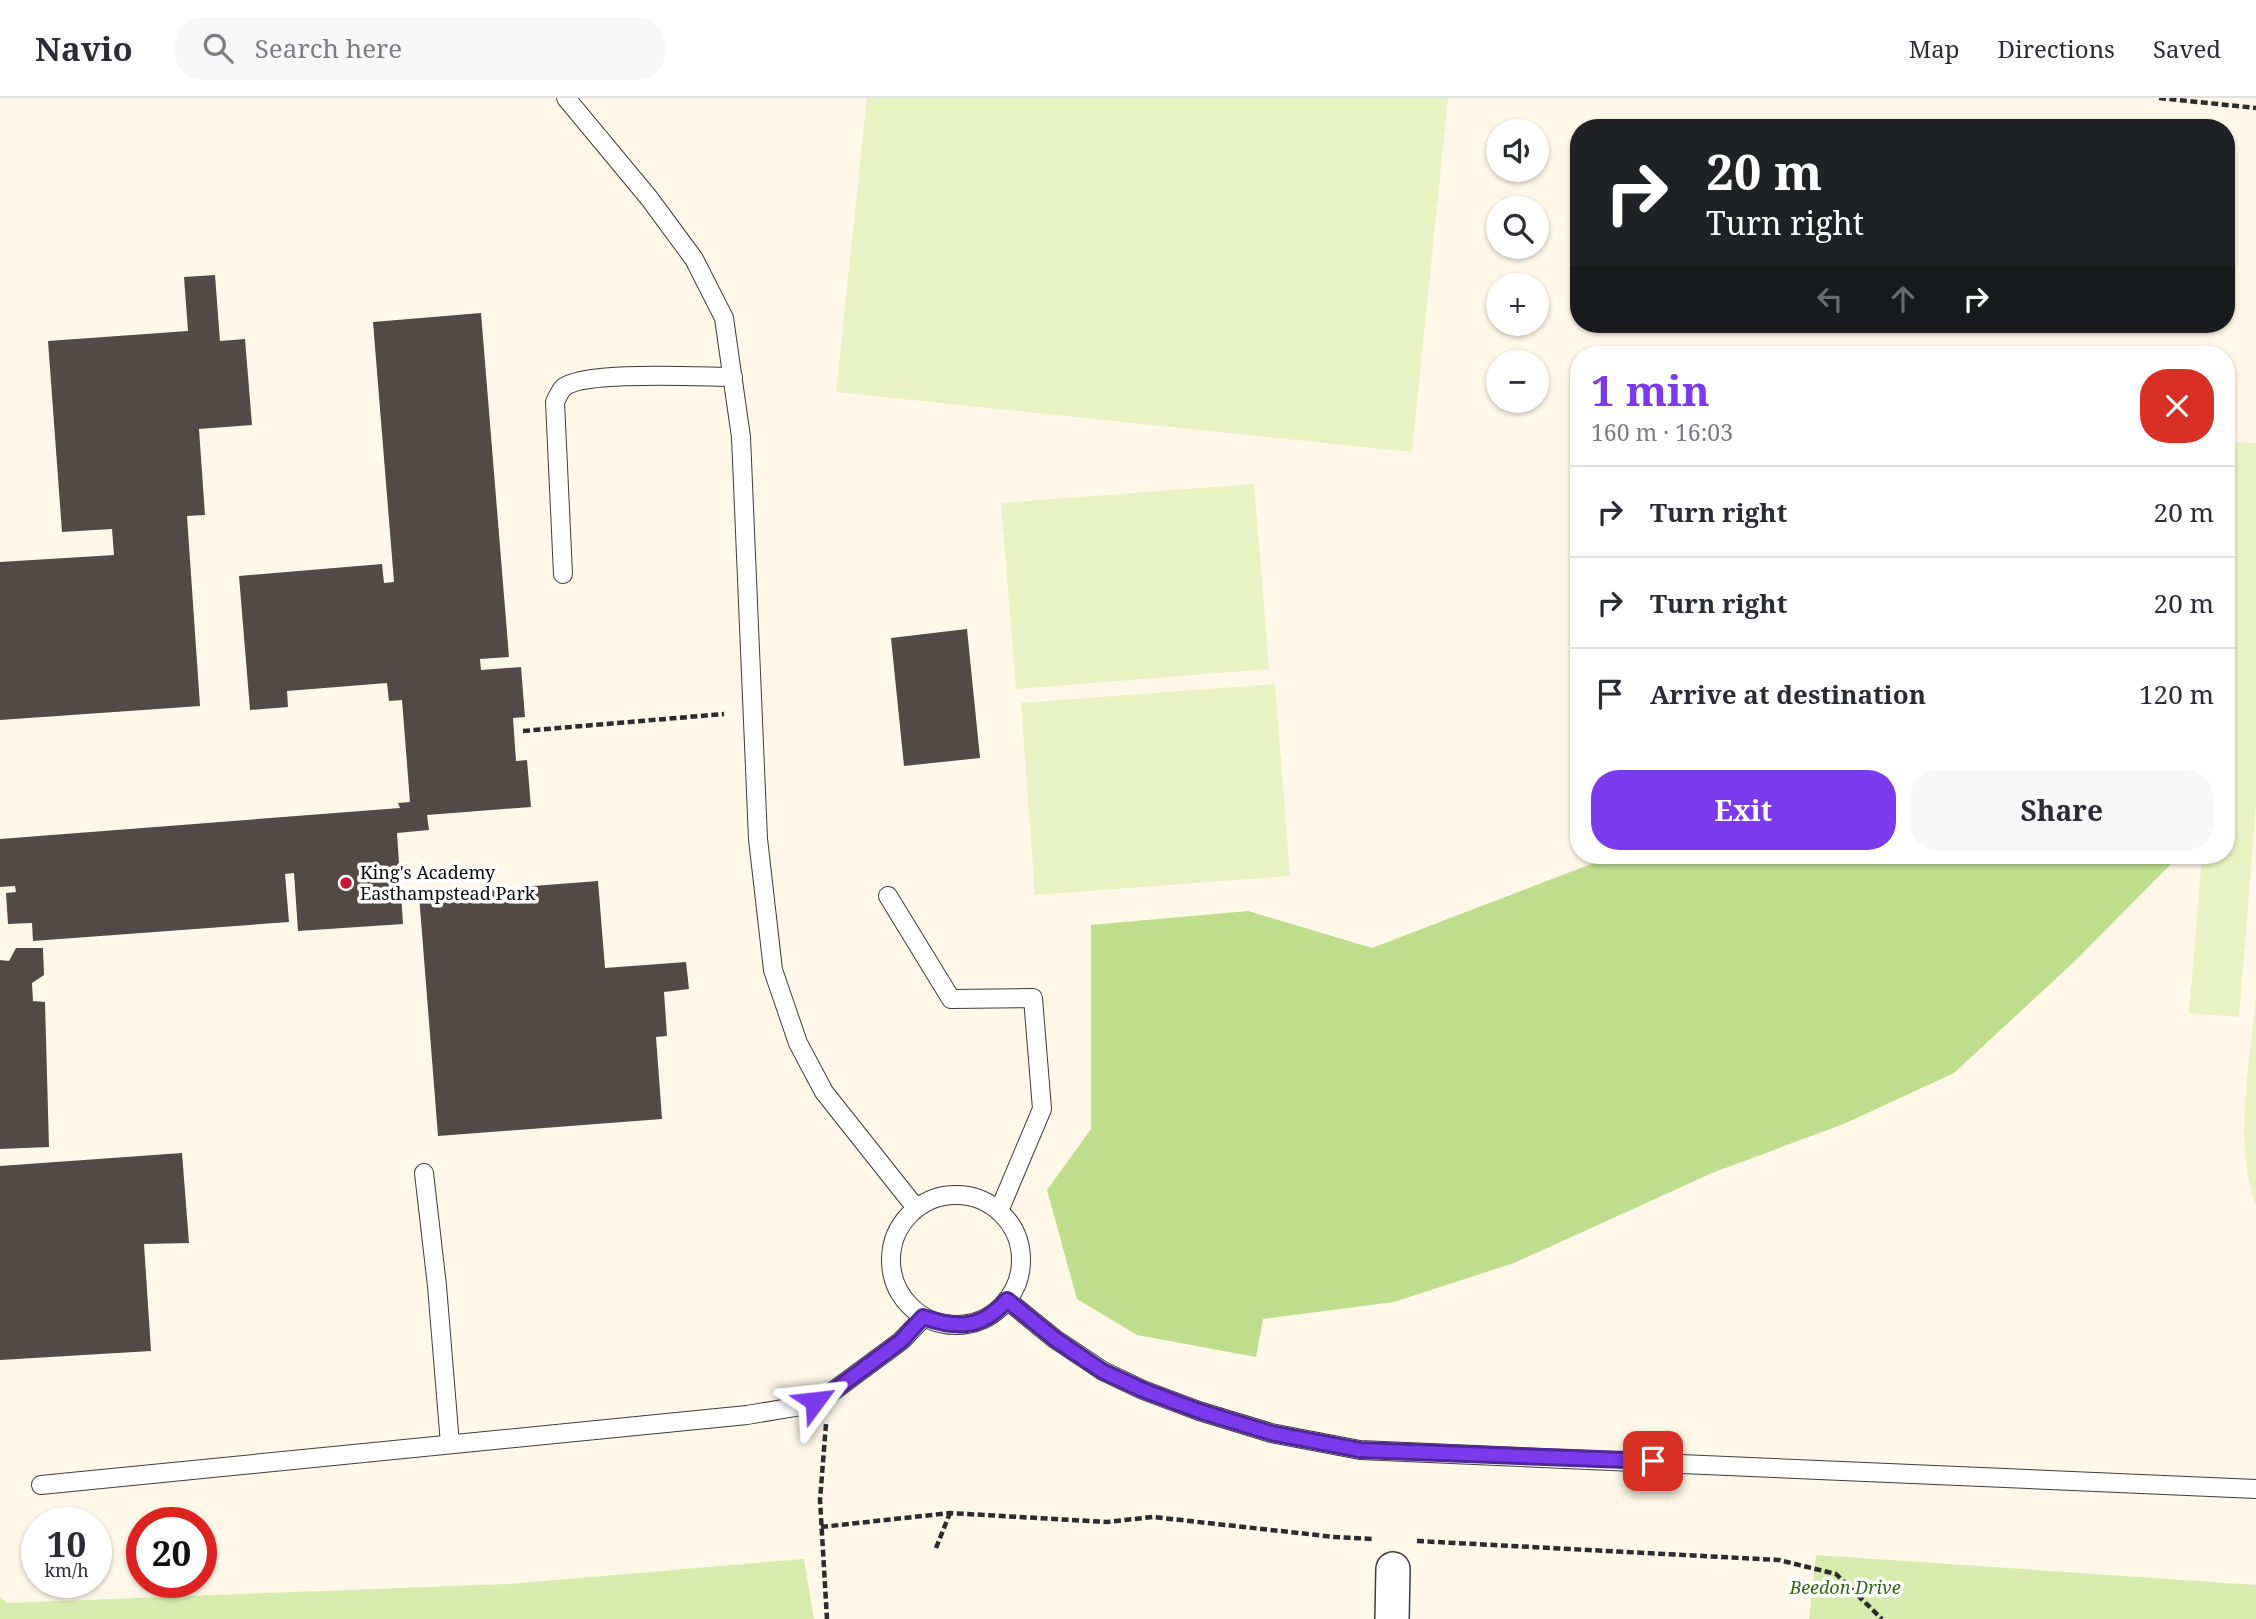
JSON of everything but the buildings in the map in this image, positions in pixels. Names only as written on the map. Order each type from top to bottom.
[{"type":"street","points":[[1392,1619],[1399,1555]]},
{"type":"lane","points":[[566,98],[649,198],[694,259],[724,318],[741,437],[758,839],[773,970],[799,1043],[824,1093],[916,1208]]},
{"type":"lane","points":[[563,574],[555,402],[564,387],[583,379],[608,377],[733,377]]},
{"type":"lane","points":[[888,896],[951,999],[1032,998],[1042,1109],[999,1211]]},
{"type":"lane","points":[[424,1173],[437,1286],[450,1444]]},
{"type":"lane","points":[[958,1195],[980,1200],[999,1211],[1014,1229],[1021,1253],[1020,1275],[1013,1292],[999,1310],[987,1318],[965,1325],[945,1324],[923,1317],[904,1300],[894,1280],[891,1257],[893,1243],[902,1222],[916,1208],[936,1198],[958,1195]]},
{"type":"lane","points":[[1007,1300],[1055,1339],[1102,1371],[1143,1390],[1271,1433],[1360,1450],[2256,1489]]},
{"type":"lane","points":[[41,1485],[747,1415],[801,1406],[828,1395],[901,1341],[923,1317]]},
{"type":"path","points":[[2159,98],[2256,108]]},
{"type":"path","points":[[2223,98],[2223,105]]},
{"type":"path","points":[[523,732],[752,712]]},
{"type":"path","points":[[827,1619],[820,1500],[828,1395]]},
{"type":"path","points":[[821,1527],[950,1513],[1107,1522],[1153,1517],[1335,1537],[1377,1539]]},
{"type":"path","points":[[936,1548],[950,1513]]},
{"type":"path","points":[[1399,1555],[1779,1560],[1836,1574],[1882,1619]]},
{"type":"green space","points":[[867,98],[1448,98],[1412,452],[836,392]]},
{"type":"green space","points":[[2236,442],[2256,443],[2256,805],[2239,1017],[2189,1013],[2201,864],[2235,864]]},
{"type":"green space","points":[[1254,484],[1269,669],[1016,689],[1001,503]]},
{"type":"green space","points":[[1275,684],[1290,876],[1035,895],[1021,703]]},
{"type":"green space","points":[[1591,864],[2171,864],[2075,961],[1954,1073],[1846,1123],[1712,1173],[1514,1263],[1394,1302],[1263,1319],[1256,1357],[1137,1335],[1077,1299],[1047,1190],[1091,1129],[1091,925],[1248,911],[1372,948]]},
{"type":"green space","points":[[2256,997],[2256,1206],[2249,1182],[2244,1130]]},
{"type":"green space","name":"Beedon Drive","points":[[1816,1555],[2256,1585],[2256,1619],[1809,1619]]},
{"type":"green space","points":[[804,1559],[814,1619],[0,1619],[0,1597],[7,1603],[217,1598],[217,1595],[507,1584]]},
{"type":"place","name":"King's Academy Easthampstead Park","points":[[346,883]]},
{"type":"route","points":[[815,1401],[828,1395],[901,1341],[923,1317],[945,1324],[965,1325],[987,1318],[1007,1300],[1055,1339],[1102,1371],[1199,1411],[1271,1433],[1360,1450],[1653,1461]]}]
